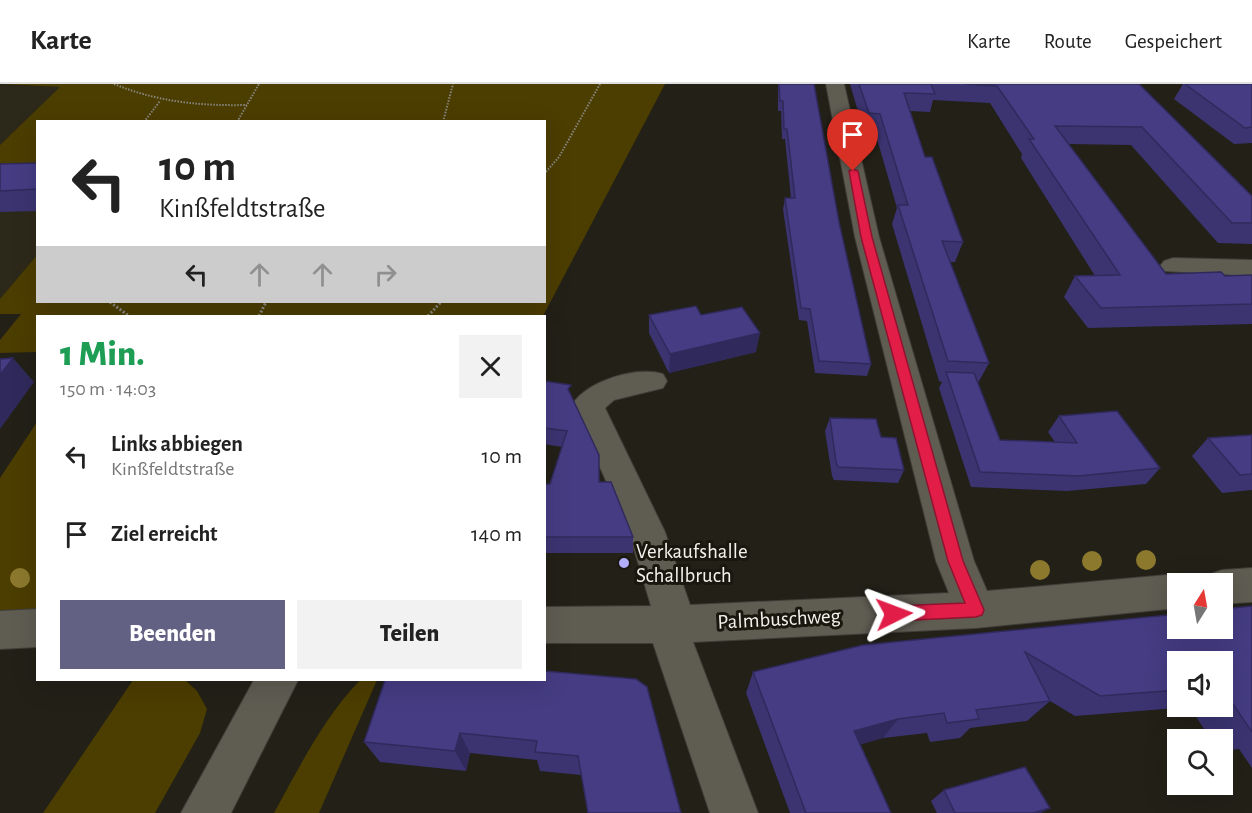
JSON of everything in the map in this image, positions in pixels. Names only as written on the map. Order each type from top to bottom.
[{"type":"street","points":[[835,84],[867,237],[955,561],[976,610]]},
{"type":"street","points":[[1173,266],[1252,268]]},
{"type":"street","points":[[652,381],[604,391],[588,405],[647,532],[673,624],[679,662],[734,813]]},
{"type":"street","points":[[1233,586],[1252,585]]},
{"type":"street","name":"Palmbuschweg","points":[[546,625],[673,624],[976,610],[1167,592]]},
{"type":"street","points":[[0,630],[36,628]]},
{"type":"street","points":[[205,813],[276,681]]},
{"type":"path","points":[[114,84],[160,101],[195,106],[247,105]]},
{"type":"path","points":[[238,120],[259,84]]},
{"type":"path","points":[[444,120],[453,84]]},
{"type":"path","points":[[546,172],[559,157],[600,84]]},
{"type":"path","points":[[146,120],[160,101]]},
{"type":"path","points":[[111,303],[128,315]]},
{"type":"path","points":[[429,315],[440,303]]},
{"type":"shaded area","points":[[0,84],[665,84],[544,315],[36,315],[36,352],[0,353],[0,340],[21,314],[0,314],[0,299],[36,256],[36,303],[546,303],[546,120],[36,120],[36,177],[0,178],[0,145],[60,87]]},
{"type":"shaded area","points":[[0,85],[61,87],[0,145]]},
{"type":"shaded area","points":[[36,177],[36,256],[0,299],[0,178]]},
{"type":"shaded area","points":[[36,424],[36,614],[0,616],[0,478]]},
{"type":"shaded area","points":[[132,681],[186,681],[197,691],[207,709],[200,733],[155,813],[43,813]]},
{"type":"shaded area","points":[[359,681],[377,681],[319,813],[274,813],[323,727]]},
{"type":"building","points":[[779,84],[814,84],[839,222],[871,364],[819,361],[810,309],[801,308],[785,198],[795,198]]},
{"type":"building","points":[[859,84],[931,84],[935,94],[904,93],[925,157],[932,157],[963,242],[942,241],[989,363],[948,361],[898,205],[908,205],[880,114],[869,113]]},
{"type":"building","points":[[965,84],[1139,84],[1252,196],[1252,223],[1232,223],[1142,127],[1055,126],[1166,274],[1221,272],[1225,276],[1252,275],[1252,304],[1101,308],[1075,276],[1120,275],[1029,139],[1034,139],[997,86]]},
{"type":"building","points":[[1185,84],[1252,84],[1252,127],[1245,128]]},
{"type":"building","points":[[36,163],[36,189],[0,191],[0,164]]},
{"type":"building","points":[[696,306],[701,315],[742,307],[760,333],[670,354],[649,315]]},
{"type":"building","points":[[13,358],[0,375],[0,359]]},
{"type":"building","points":[[946,372],[974,373],[1000,440],[1077,443],[1059,416],[1117,411],[1160,468],[1079,476],[980,472]]},
{"type":"building","points":[[546,381],[571,385],[568,389],[599,455],[599,482],[611,482],[633,537],[546,537],[546,484],[550,484],[567,431],[546,428]]},
{"type":"building","points":[[830,418],[876,419],[881,437],[896,438],[904,470],[838,467]]},
{"type":"building","points":[[1252,435],[1252,474],[1240,475],[1208,438]]},
{"type":"building","points":[[1252,606],[1252,732],[1233,704],[1233,651],[1167,651],[1167,691],[1100,696],[1025,652],[1050,701],[976,710],[979,719],[947,723],[944,713],[898,719],[854,731],[891,813],[806,813],[753,672],[863,645],[1167,615],[1167,639],[1233,639],[1233,608]]},
{"type":"building","points":[[546,671],[636,679],[647,687],[681,813],[588,813],[578,756],[535,752],[537,741],[460,733],[455,751],[364,742],[385,681],[546,681]]},
{"type":"building","points":[[1025,767],[1050,808],[1033,813],[955,813],[944,790]]},
{"type":"place","name":"Verkaufshalle Schallbruch","points":[[624,563]]},
{"type":"route","points":[[853,171],[867,237],[955,561],[976,610],[894,614]]}]
